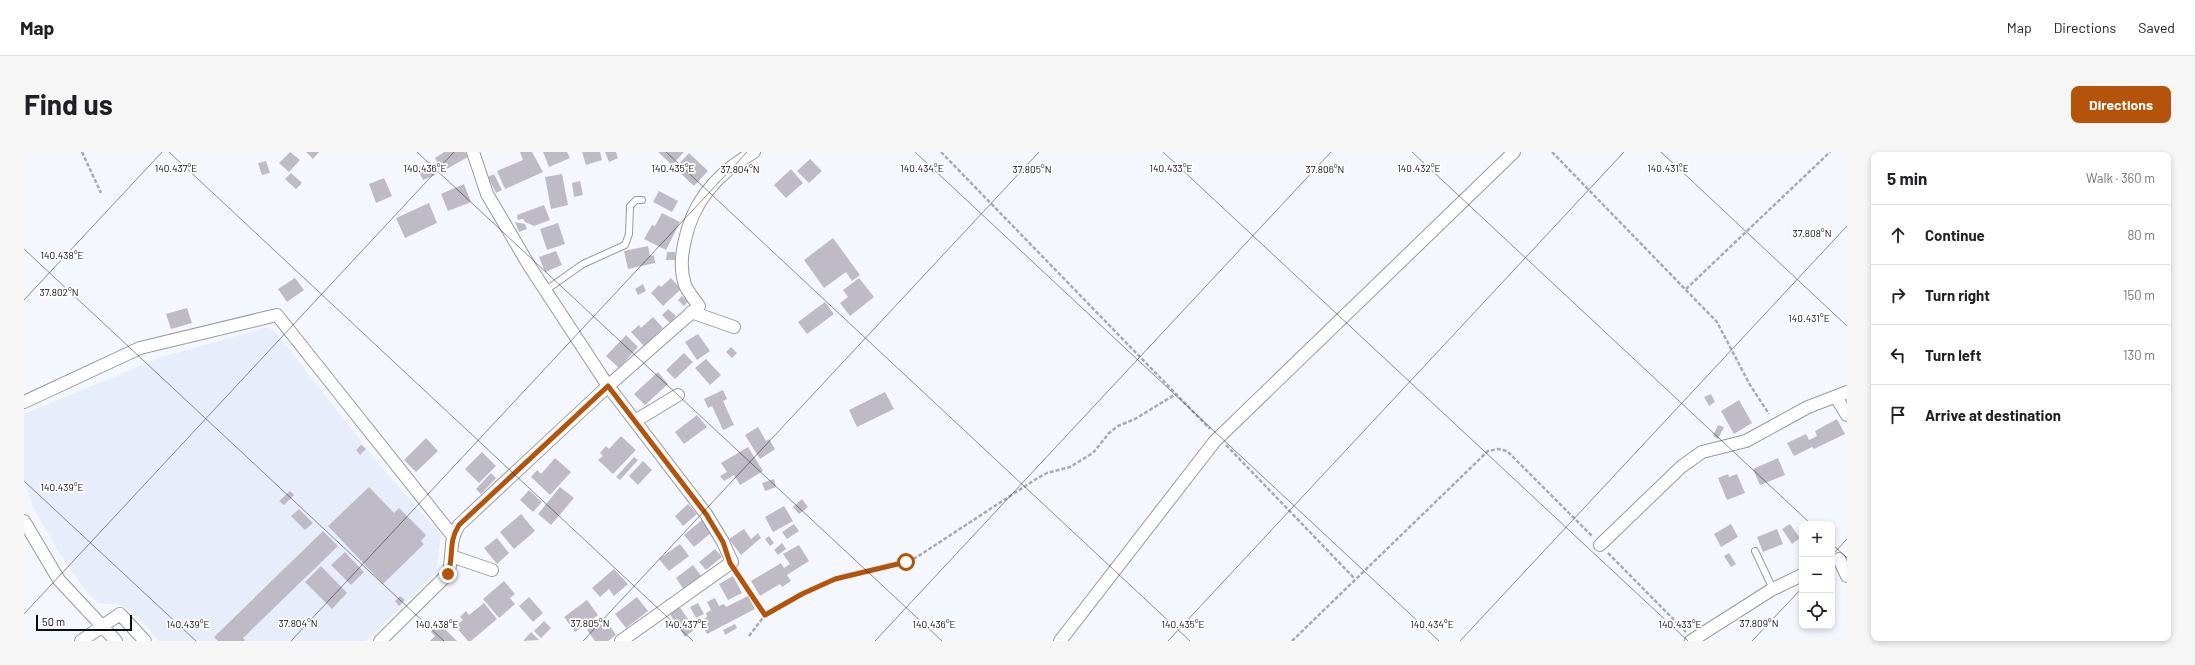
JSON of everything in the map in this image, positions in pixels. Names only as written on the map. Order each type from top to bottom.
[{"type":"street","points":[[474,152],[487,194],[519,249],[608,386],[706,514],[723,542],[730,563],[621,641]]},
{"type":"street","points":[[380,641],[448,574],[452,535],[459,525],[608,386],[699,306],[686,287],[681,265],[682,250],[691,219],[697,204],[720,177],[733,165],[754,152]]},
{"type":"street","points":[[1060,641],[1219,438],[1514,152]]},
{"type":"street","points":[[691,312],[734,327]]},
{"type":"street","points":[[24,402],[140,348],[277,315],[452,535]]},
{"type":"street","points":[[1600,545],[1682,467],[1702,452],[1746,441],[1775,423],[1808,406],[1842,394],[1847,415]]},
{"type":"street","points":[[635,421],[678,395]]},
{"type":"street","points":[[24,521],[59,580],[116,641]]},
{"type":"street","points":[[451,556],[492,570]]},
{"type":"street","points":[[1842,557],[1847,576]]},
{"type":"street","points":[[1692,640],[1773,589],[1799,576]]},
{"type":"street","points":[[81,641],[101,625],[120,614],[144,641]]},
{"type":"lane","points":[[546,290],[583,264],[625,244],[629,234],[630,206],[636,200],[642,200]]},
{"type":"lane","points":[[1755,551],[1773,589]]},
{"type":"path","points":[[82,152],[101,193]]},
{"type":"path","points":[[941,152],[1355,579]]},
{"type":"path","points":[[1552,152],[1686,289],[1722,331],[1750,385],[1775,423]]},
{"type":"path","points":[[1686,289],[1830,152]]},
{"type":"path","points":[[749,636],[765,615],[795,598],[835,579],[906,562],[917,557],[1036,479],[1047,473],[1070,467],[1093,453],[1109,433],[1118,426],[1135,419],[1176,394]]},
{"type":"path","points":[[1292,641],[1488,450],[1508,451],[1692,640]]},
{"type":"path","points":[[730,563],[765,615]]},
{"type":"shaded area","points":[[268,327],[275,331],[382,468],[441,534],[436,573],[366,641],[159,641],[140,619],[122,605],[98,603],[83,587],[58,551],[33,507],[24,479],[24,414],[162,357]]},
{"type":"building","points":[[290,152],[300,160],[289,172],[279,163]]},
{"type":"building","points":[[306,152],[319,152],[313,159]]},
{"type":"building","points":[[444,152],[465,152],[468,157],[443,171],[435,158]]},
{"type":"building","points":[[520,152],[532,152],[543,172],[505,189],[497,171],[523,160]]},
{"type":"building","points":[[543,152],[567,152],[570,158],[549,167]]},
{"type":"building","points":[[582,152],[600,152],[602,160],[586,165]]},
{"type":"building","points":[[605,152],[616,152],[618,158],[609,162]]},
{"type":"building","points":[[658,152],[684,152],[672,165]]},
{"type":"building","points":[[689,153],[708,171],[694,186],[675,168]]},
{"type":"building","points":[[810,159],[822,171],[809,183],[797,171]]},
{"type":"building","points":[[266,161],[270,173],[262,175],[258,163]]},
{"type":"building","points":[[430,162],[435,175],[423,180],[417,168]]},
{"type":"building","points":[[791,169],[803,183],[786,198],[774,185]]},
{"type":"building","points":[[291,173],[302,183],[296,189],[285,179]]},
{"type":"building","points":[[494,174],[502,190],[496,193],[488,177]]},
{"type":"building","points":[[562,174],[568,205],[551,209],[545,177]]},
{"type":"building","points":[[384,178],[392,196],[376,203],[369,184]]},
{"type":"building","points":[[580,181],[583,195],[574,197],[572,183]]},
{"type":"building","points":[[464,184],[471,202],[448,211],[441,194]]},
{"type":"building","points":[[659,191],[678,201],[672,212],[653,202]]},
{"type":"building","points":[[429,203],[437,223],[405,238],[396,218]]},
{"type":"building","points":[[544,205],[550,220],[534,226],[525,222],[523,219],[518,220],[517,215]]},
{"type":"building","points":[[662,213],[680,222],[666,250],[644,239],[652,225],[655,226]]},
{"type":"building","points":[[515,222],[525,224],[527,229],[519,232]]},
{"type":"building","points":[[558,223],[565,244],[547,250],[540,229]]},
{"type":"building","points":[[833,238],[860,275],[852,281],[846,272],[824,288],[804,260]]},
{"type":"building","points":[[648,246],[650,256],[654,255],[655,263],[628,269],[624,251]]},
{"type":"building","points":[[556,251],[562,265],[545,272],[539,257]]},
{"type":"building","points":[[667,252],[675,252],[675,260],[666,260]]},
{"type":"building","points":[[295,278],[304,290],[287,302],[278,289]]},
{"type":"building","points":[[671,278],[681,289],[663,306],[651,293],[659,285],[661,287]]},
{"type":"building","points":[[859,278],[874,297],[850,316],[840,303],[848,297],[843,290]]},
{"type":"building","points":[[643,284],[646,291],[638,295],[635,289]]},
{"type":"building","points":[[682,296],[688,302],[684,306],[678,300]]},
{"type":"building","points":[[825,302],[834,314],[807,334],[798,322]]},
{"type":"building","points":[[187,308],[192,323],[171,329],[166,314]]},
{"type":"building","points":[[668,309],[676,316],[670,323],[662,315]]},
{"type":"building","points":[[653,317],[663,328],[644,346],[631,332],[639,325],[641,328]]},
{"type":"building","points":[[698,334],[710,351],[697,360],[685,342]]},
{"type":"building","points":[[626,335],[638,347],[619,368],[606,356]]},
{"type":"building","points":[[731,347],[737,353],[732,358],[726,352]]},
{"type":"building","points":[[684,353],[693,362],[675,379],[666,370]]},
{"type":"building","points":[[706,359],[721,375],[710,385],[695,368]]},
{"type":"building","points":[[658,372],[668,384],[645,405],[634,394]]},
{"type":"building","points":[[723,390],[727,399],[723,401],[734,425],[723,430],[712,406],[708,408],[704,399]]},
{"type":"building","points":[[885,392],[894,409],[857,427],[849,410]]},
{"type":"building","points":[[1711,394],[1715,402],[1709,406],[1704,397]]},
{"type":"building","points":[[1739,400],[1752,423],[1734,434],[1721,411]]},
{"type":"building","points":[[697,415],[707,427],[684,444],[675,432]]},
{"type":"building","points":[[1837,419],[1845,434],[1814,449],[1812,447],[1794,456],[1787,443],[1806,434],[1809,440],[1817,436],[1815,431]]},
{"type":"building","points":[[1718,425],[1724,427],[1718,439],[1713,436]]},
{"type":"building","points":[[758,427],[766,441],[769,439],[775,449],[760,459],[745,435]]},
{"type":"building","points":[[621,436],[636,450],[613,474],[598,460],[603,456],[600,453],[606,446],[609,449]]},
{"type":"building","points":[[426,438],[438,451],[416,472],[404,460]]},
{"type":"building","points":[[361,445],[366,449],[360,455],[356,450]]},
{"type":"building","points":[[748,447],[763,471],[740,485],[734,475],[724,481],[720,476],[727,472],[721,463]]},
{"type":"building","points":[[482,452],[496,466],[479,483],[465,469]]},
{"type":"building","points":[[634,457],[638,460],[620,480],[616,477]]},
{"type":"building","points":[[555,458],[571,472],[550,495],[531,477],[537,470],[541,474]]},
{"type":"building","points":[[1778,458],[1785,475],[1760,485],[1753,469]]},
{"type":"building","points":[[643,461],[652,470],[638,485],[629,476]]},
{"type":"building","points":[[491,473],[496,478],[481,494],[476,489]]},
{"type":"building","points":[[1728,474],[1729,477],[1737,474],[1745,493],[1727,500],[1718,478]]},
{"type":"building","points":[[774,479],[776,487],[765,491],[762,483]]},
{"type":"building","points":[[369,487],[394,513],[399,508],[426,535],[421,541],[424,544],[383,584],[328,526]]},
{"type":"building","points":[[560,487],[574,498],[551,525],[538,514]]},
{"type":"building","points":[[529,490],[542,502],[533,512],[520,500]]},
{"type":"building","points":[[290,491],[294,495],[284,505],[279,501]]},
{"type":"building","points":[[802,499],[808,507],[799,514],[793,507]]},
{"type":"building","points":[[688,504],[697,514],[683,526],[675,516]]},
{"type":"building","points":[[784,506],[793,521],[773,532],[765,517]]},
{"type":"building","points":[[299,509],[313,523],[305,530],[291,516]]},
{"type":"building","points":[[521,514],[535,531],[514,549],[500,532]]},
{"type":"building","points":[[702,520],[712,532],[694,547],[684,535]]},
{"type":"building","points":[[794,524],[799,531],[787,539],[782,532]]},
{"type":"building","points":[[1731,524],[1738,537],[1721,547],[1714,534]]},
{"type":"building","points":[[1790,524],[1799,539],[1792,544],[1782,529]]},
{"type":"building","points":[[744,529],[751,539],[758,533],[761,538],[741,555],[729,539]]},
{"type":"building","points":[[1777,529],[1783,544],[1763,552],[1757,537]]},
{"type":"building","points":[[323,531],[338,546],[243,638],[245,641],[218,641],[214,637]]},
{"type":"building","points":[[769,536],[774,543],[770,546],[765,539]]},
{"type":"building","points":[[497,538],[509,553],[497,564],[484,548]]},
{"type":"building","points":[[782,543],[786,549],[778,555],[774,550]]},
{"type":"building","points":[[680,544],[689,556],[669,571],[659,559]]},
{"type":"building","points":[[799,545],[809,561],[787,575],[791,581],[782,587],[780,584],[760,596],[751,581],[781,563],[784,568],[790,564],[783,554]]},
{"type":"building","points":[[715,549],[722,557],[706,570],[699,562]]},
{"type":"building","points":[[345,552],[364,572],[351,585],[331,565]]},
{"type":"building","points":[[1729,553],[1736,564],[1731,567],[1724,556]]},
{"type":"building","points":[[693,565],[702,577],[684,590],[676,578]]},
{"type":"building","points":[[321,566],[347,593],[332,609],[305,582]]},
{"type":"building","points":[[614,569],[628,584],[614,596],[609,589],[600,597],[592,588]]},
{"type":"building","points":[[733,576],[742,593],[728,600],[719,584]]},
{"type":"building","points":[[504,581],[515,594],[510,598],[515,604],[499,618],[483,599]]},
{"type":"building","points":[[400,596],[405,600],[399,606],[395,601]]},
{"type":"building","points":[[748,596],[755,609],[707,634],[700,621],[707,617],[706,613],[711,610],[707,602],[715,598],[719,606],[724,604],[726,607]]},
{"type":"building","points":[[529,597],[543,613],[533,622],[519,606]]},
{"type":"building","points":[[637,597],[648,611],[626,628],[615,614]]},
{"type":"building","points":[[587,600],[598,615],[575,632],[564,617]]},
{"type":"building","points":[[484,603],[497,619],[471,641],[468,641],[455,626],[463,620],[460,617],[466,611],[469,615]]},
{"type":"building","points":[[698,603],[704,614],[696,618],[690,607]]},
{"type":"building","points":[[679,606],[695,629],[685,637],[669,613]]},
{"type":"building","points":[[544,621],[551,628],[541,638],[534,631]]},
{"type":"building","points":[[598,621],[605,630],[610,626],[616,635],[608,641],[595,641],[587,630]]},
{"type":"building","points":[[439,624],[457,641],[430,641],[435,636],[431,632]]},
{"type":"building","points":[[735,624],[737,628],[725,635],[723,630]]},
{"type":"building","points":[[531,632],[539,640],[523,641]]},
{"type":"route","points":[[448,574],[451,564],[452,535],[459,525],[608,386],[706,514],[723,542],[732,562],[730,563],[765,615],[774,608],[835,579],[858,572],[880,569],[906,562]]}]
